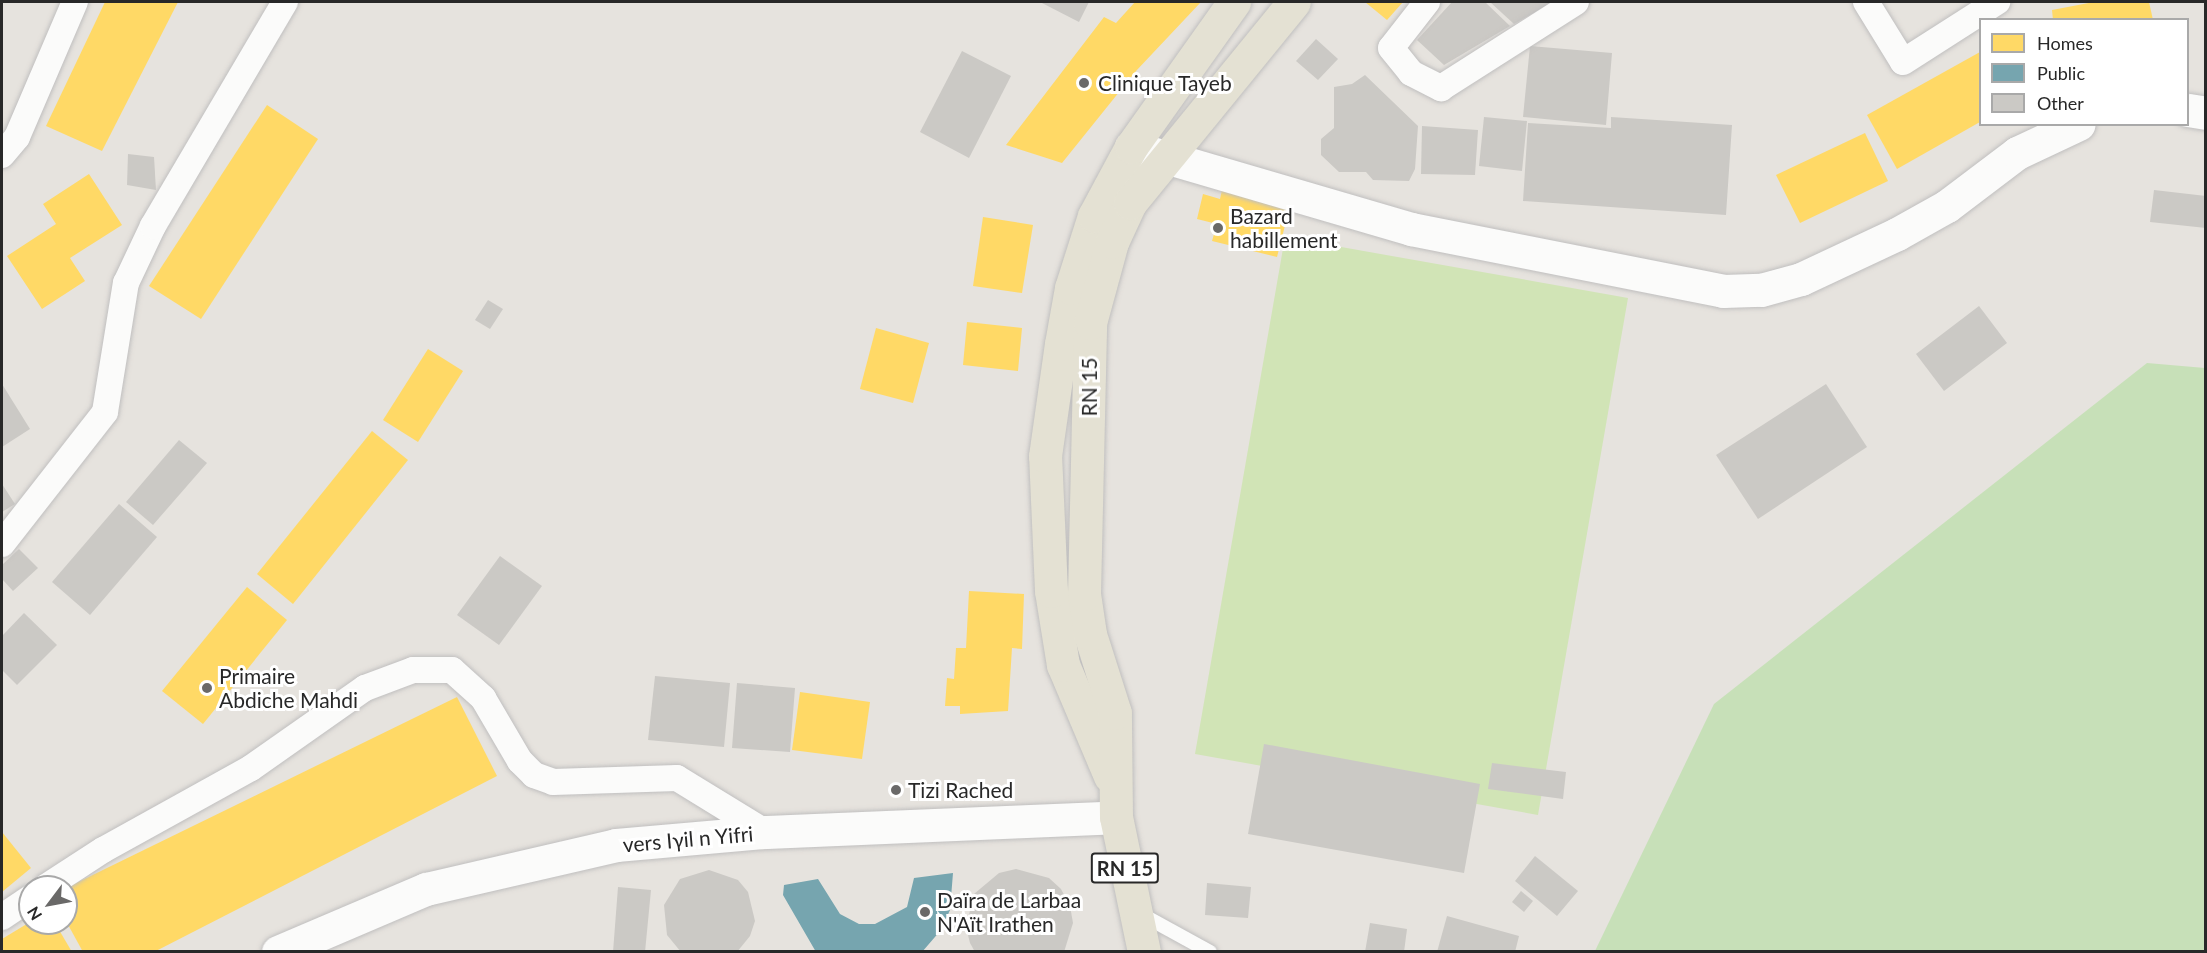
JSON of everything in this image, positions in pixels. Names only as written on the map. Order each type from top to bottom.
[{"type":"main road","name":"RN 15","points":[[1114,783],[1063,665],[1051,591],[1045,456],[1071,288],[1094,216],[1131,147],[1234,2]]},
{"type":"main road","name":"RN 15","points":[[1144,951],[1116,818],[1115,713],[1090,634],[1082,559],[1089,426],[1090,323],[1112,242],[1130,203],[1294,2]]},
{"type":"main road","points":[[2189,110],[2205,113]]},
{"type":"main road","points":[[1131,147],[1411,229],[1669,282],[1724,291],[1761,290],[1801,279],[1917,224],[2017,153],[2075,126]]},
{"type":"main road","name":"vers Iγil n Yifri","points":[[278,951],[426,889],[616,845],[765,832],[1116,818]]},
{"type":"street","points":[[2,155],[17,137],[75,2]]},
{"type":"street","points":[[2,544],[105,412],[126,283],[153,226],[285,2]]},
{"type":"street","points":[[1427,2],[1390,48],[1410,73],[1441,88],[1576,2]]},
{"type":"street","points":[[1866,2],[1903,62],[1997,2]]},
{"type":"street","points":[[64,875],[103,850],[251,768],[365,688],[413,670],[452,670],[483,698],[520,761],[534,775],[553,782],[651,776],[677,778],[765,832]]},
{"type":"street","points":[[2,917],[18,906]]},
{"type":"lane","points":[[1135,911],[1210,951]]},
{"type":"green space","points":[[1285,237],[1628,298],[1538,815],[1195,754]]},
{"type":"green space","points":[[2147,363],[2205,368],[2205,951],[1595,951],[1714,704]]},
{"type":"building: Homes","points":[[105,2],[178,2],[102,151],[46,126]]},
{"type":"building: Homes","points":[[1135,2],[1201,2],[1136,71],[1062,163],[1006,145],[1104,17],[1116,23]]},
{"type":"building: Homes","points":[[1365,2],[1403,2],[1387,20]]},
{"type":"building: Homes","points":[[2094,2],[2149,2],[2153,18],[2053,18],[2052,10]]},
{"type":"building: Homes","points":[[1979,53],[1979,123],[1897,169],[1867,115]]},
{"type":"building: Homes","points":[[267,105],[318,139],[201,319],[149,286]]},
{"type":"building: Homes","points":[[1865,133],[1888,181],[1800,223],[1776,175]]},
{"type":"building: Homes","points":[[89,174],[122,225],[70,258],[85,281],[42,309],[7,256],[56,224],[43,204]]},
{"type":"building: Homes","points":[[1224,181],[1292,198],[1277,257],[1212,241],[1217,224],[1197,219],[1203,194],[1220,199]]},
{"type":"building: Homes","points":[[983,217],[1033,225],[1022,293],[973,286]]},
{"type":"building: Homes","points":[[967,322],[1022,328],[1018,371],[963,365]]},
{"type":"building: Homes","points":[[876,328],[929,343],[913,403],[860,389]]},
{"type":"building: Homes","points":[[428,349],[463,371],[418,442],[383,420]]},
{"type":"building: Homes","points":[[372,431],[408,460],[293,604],[257,574]]},
{"type":"building: Homes","points":[[247,587],[287,620],[203,724],[162,691]]},
{"type":"building: Homes","points":[[969,591],[1024,594],[1022,649],[1012,648],[1008,711],[960,714],[960,706],[945,706],[947,678],[954,679],[956,648],[966,648]]},
{"type":"building: Homes","points":[[800,692],[870,702],[862,759],[792,750]]},
{"type":"building: Homes","points":[[457,697],[497,776],[154,952],[83,952],[74,935],[78,935],[78,882]]},
{"type":"building: Homes","points":[[2,832],[31,868],[23,875],[18,875],[18,879],[2,892]]},
{"type":"building: Homes","points":[[18,929],[18,935],[62,935],[72,952],[2,952],[2,939]]},
{"type":"building: Public","name":"Daïra de Larbaa N'Aït Irathen","points":[[953,873],[950,910],[941,930],[922,952],[816,952],[783,895],[784,885],[818,879],[840,914],[859,924],[875,924],[907,907],[914,878]]},
{"type":"building: Other","points":[[1040,2],[1089,2],[1079,22]]},
{"type":"building: Other","points":[[1452,2],[1485,2],[1510,26],[1444,65],[1417,40]]},
{"type":"building: Other","points":[[1490,2],[1553,2],[1514,24]]},
{"type":"building: Other","points":[[1316,39],[1338,59],[1318,80],[1296,61]]},
{"type":"building: Other","points":[[1530,46],[1612,53],[1606,125],[1523,117]]},
{"type":"building: Other","points":[[962,51],[1011,76],[969,158],[920,132]]},
{"type":"building: Other","points":[[1365,75],[1418,126],[1415,169],[1409,181],[1373,180],[1366,172],[1339,172],[1321,155],[1321,139],[1334,128],[1334,87],[1352,84]]},
{"type":"building: Other","points":[[1484,117],[1527,121],[1522,171],[1479,166]]},
{"type":"building: Other","points":[[1611,117],[1732,125],[1726,215],[1523,201],[1528,123],[1611,128]]},
{"type":"building: Other","points":[[1422,126],[1478,130],[1475,175],[1421,174]]},
{"type":"building: Other","points":[[128,154],[154,157],[156,190],[127,185]]},
{"type":"building: Other","points":[[2154,190],[2206,196],[2206,228],[2150,222]]},
{"type":"building: Other","points":[[488,300],[503,309],[490,329],[475,320]]},
{"type":"building: Other","points":[[1979,306],[2007,343],[1944,391],[1916,354]]},
{"type":"building: Other","points":[[2,384],[30,429],[2,447]]},
{"type":"building: Other","points":[[1826,384],[1867,447],[1758,519],[1716,455]]},
{"type":"building: Other","points":[[179,440],[207,463],[153,525],[126,502]]},
{"type":"building: Other","points":[[2,484],[15,504],[2,512]]},
{"type":"building: Other","points":[[119,504],[157,537],[90,615],[52,582]]},
{"type":"building: Other","points":[[19,549],[38,568],[13,591],[2,579],[2,565]]},
{"type":"building: Other","points":[[500,556],[542,586],[499,645],[457,615]]},
{"type":"building: Other","points":[[24,613],[57,645],[17,685],[2,670],[2,636]]},
{"type":"building: Other","points":[[655,676],[730,683],[724,747],[648,740]]},
{"type":"building: Other","points":[[737,683],[795,688],[790,752],[732,748]]},
{"type":"building: Other","points":[[1264,744],[1480,784],[1464,873],[1248,834]]},
{"type":"building: Other","points":[[1492,763],[1566,772],[1563,799],[1488,789]]},
{"type":"building: Other","points":[[1535,856],[1578,891],[1557,916],[1515,881]]},
{"type":"building: Other","points":[[1016,869],[1049,878],[1061,889],[1070,906],[1073,923],[1064,952],[975,952],[966,927],[974,894],[999,873]]},
{"type":"building: Other","points":[[709,870],[738,880],[748,892],[755,921],[750,936],[737,952],[681,952],[667,935],[664,905],[680,879]]},
{"type":"building: Other","points":[[1207,883],[1251,887],[1248,918],[1205,915]]},
{"type":"building: Other","points":[[618,887],[651,890],[645,952],[613,952]]},
{"type":"building: Other","points":[[1521,891],[1533,901],[1524,912],[1512,902]]},
{"type":"building: Other","points":[[1447,916],[1519,936],[1515,952],[1437,952]]},
{"type":"building: Other","points":[[1370,923],[1407,929],[1404,952],[1365,952]]},
{"type":"place","name":"Clinique Tayeb","points":[[1084,83]]},
{"type":"place","name":"Bazard habillement","points":[[1218,228]]},
{"type":"place","name":"Primaire Abdiche Mahdi","points":[[207,688]]},
{"type":"place","name":"Tizi Rached","points":[[896,790]]},
{"type":"place","name":"Daïra de Larbaa N'Aït Irathen","points":[[925,912]]}]
